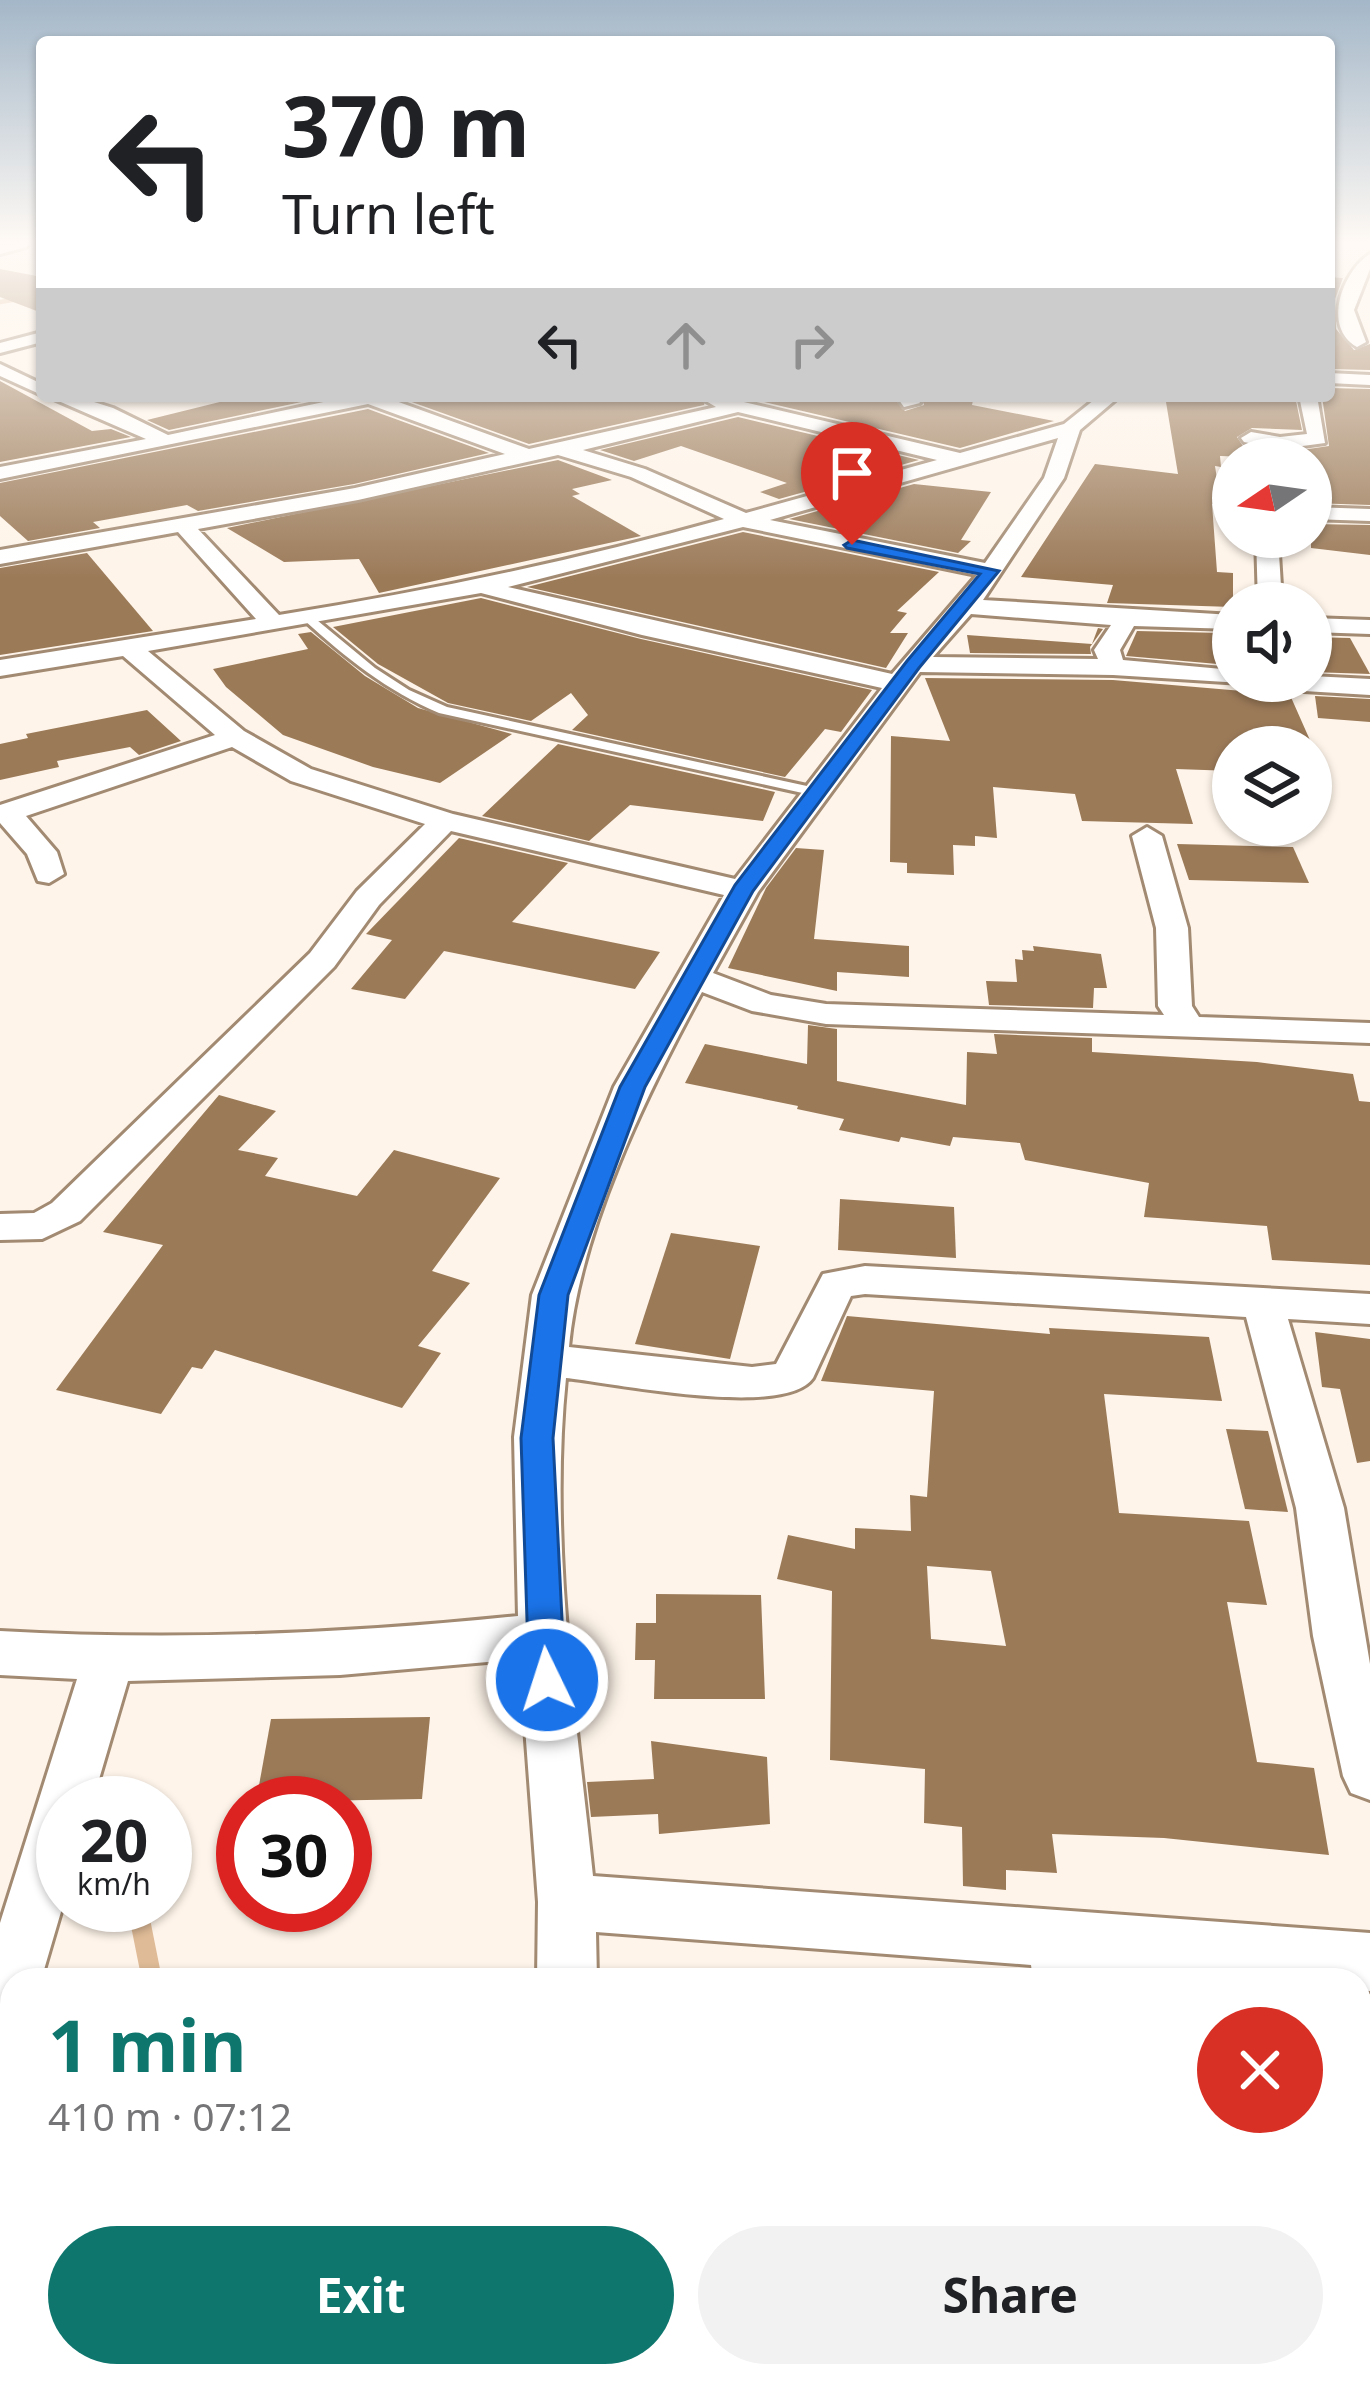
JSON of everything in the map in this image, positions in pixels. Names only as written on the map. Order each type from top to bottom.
[{"type":"street","points":[[0,369],[36,388]]},
{"type":"street","points":[[1335,378],[1370,380]]},
{"type":"street","points":[[75,402],[165,442]]},
{"type":"street","points":[[0,473],[344,402]]},
{"type":"street","points":[[380,402],[526,454]]},
{"type":"street","points":[[720,402],[960,459]]},
{"type":"street","points":[[0,668],[479,587],[749,522],[1071,428],[1104,402]]},
{"type":"street","points":[[1309,402],[1318,438]]},
{"type":"street","points":[[0,557],[190,532],[225,517],[358,494],[740,406]]},
{"type":"street","points":[[567,1968],[567,1902],[543,1635],[537,1438],[554,1295],[624,1108],[743,890],[906,674],[991,571],[1054,478],[1071,428]]},
{"type":"street","points":[[559,449],[638,473],[749,522],[991,571]]},
{"type":"street","points":[[1332,514],[1370,515]]},
{"type":"street","points":[[190,532],[274,624]]},
{"type":"street","points":[[479,587],[642,628],[906,674],[1113,667],[1212,676]]},
{"type":"street","points":[[965,606],[1212,621]]},
{"type":"street","points":[[1113,667],[1107,650],[1127,619]]},
{"type":"street","points":[[1332,626],[1370,627]]},
{"type":"street","points":[[129,648],[234,737],[301,775],[445,821],[743,890]]},
{"type":"street","points":[[1332,685],[1370,687]]},
{"type":"street","points":[[49,874],[42,852],[4,813],[234,737]]},
{"type":"street","points":[[0,1227],[42,1226],[66,1212],[322,960],[368,898],[445,821]]},
{"type":"street","points":[[1147,836],[1172,928],[1175,1006],[1188,1026]]},
{"type":"street","points":[[692,977],[764,1004],[826,1014],[1370,1033]]},
{"type":"street","points":[[546,1360],[752,1382],[789,1379],[805,1358],[819,1307],[838,1284],[866,1280],[1370,1309]]},
{"type":"street","points":[[1262,1300],[1320,1508],[1338,1636],[1370,1776]]},
{"type":"street","points":[[0,1653],[108,1661],[434,1647],[543,1635]]},
{"type":"street","points":[[73,1776],[108,1661]]},
{"type":"street","points":[[15,1968],[36,1899]]},
{"type":"street","points":[[567,1902],[1059,1959],[1370,1962]]},
{"type":"lane","points":[[308,618],[368,672],[405,696],[443,710],[816,792]]},
{"type":"building","points":[[1335,355],[1370,355],[1370,370],[1335,369]]},
{"type":"building","points":[[0,381],[92,431],[111,429],[131,437],[0,462]]},
{"type":"building","points":[[1335,388],[1370,389],[1370,505],[1332,504],[1332,438],[1328,438],[1323,402],[1335,402]]},
{"type":"building","points":[[220,402],[302,402],[169,430],[147,420]]},
{"type":"building","points":[[412,402],[705,402],[704,405],[529,444]]},
{"type":"building","points":[[764,402],[897,402],[905,411],[923,402],[973,402],[1054,421],[960,448]]},
{"type":"building","points":[[1166,402],[1296,402],[1302,430],[1252,428],[1237,437],[1212,438],[1212,558],[1216,558],[1217,572],[1233,573],[1233,582],[1212,582],[1212,606],[1107,603],[1113,585],[1021,577],[1095,464],[1178,474]]},
{"type":"building","points":[[368,409],[489,453],[354,484],[198,511],[187,505],[93,522],[100,528],[28,541],[0,516],[0,483]]},
{"type":"building","points":[[738,417],[919,460],[779,499],[760,492],[787,483],[681,446],[634,461],[600,450]]},
{"type":"building","points":[[558,460],[612,480],[572,489],[580,494],[572,496],[641,536],[379,593],[359,559],[284,562],[227,528]]},
{"type":"building","points":[[914,484],[991,492],[961,540],[971,541],[958,553],[789,519]]},
{"type":"building","points":[[1332,524],[1370,525],[1370,555],[1332,550]]},
{"type":"building","points":[[743,532],[939,572],[897,611],[907,613],[890,633],[908,633],[886,668],[527,587]]},
{"type":"building","points":[[87,553],[153,631],[0,655],[0,568]]},
{"type":"building","points":[[481,598],[872,690],[841,732],[825,729],[785,777],[572,730],[588,715],[571,693],[531,721],[448,703],[378,664],[333,627]]},
{"type":"building","points":[[1098,628],[1103,629],[1090,647],[1091,654],[970,653],[967,635],[1092,644]]},
{"type":"building","points":[[1137,631],[1212,633],[1212,664],[1126,656]]},
{"type":"building","points":[[311,632],[365,676],[418,708],[512,734],[440,783],[373,767],[283,735],[226,687],[213,669],[308,649],[298,634]]},
{"type":"building","points":[[1332,638],[1350,638],[1370,674],[1332,673]]},
{"type":"building","points":[[925,678],[1113,680],[1212,688],[1212,702],[1293,702],[1304,726],[1212,726],[1212,770],[1176,769],[1193,824],[1082,821],[1075,794],[993,787],[997,838],[975,836],[975,846],[953,845],[954,875],[907,873],[907,863],[890,862],[891,736],[950,741]]},
{"type":"building","points":[[1332,697],[1370,699],[1370,722],[1318,718],[1316,702],[1332,702]]},
{"type":"building","points":[[147,710],[181,741],[139,755],[130,747],[57,761],[59,767],[0,780],[0,744],[28,738],[26,734]]},
{"type":"building","points":[[558,744],[775,792],[763,821],[630,805],[589,841],[482,816]]},
{"type":"building","points":[[459,838],[568,863],[512,922],[660,952],[635,989],[444,951],[405,999],[351,989],[392,940],[366,934]]},
{"type":"building","points":[[1177,844],[1293,847],[1309,883],[1189,880]]},
{"type":"building","points":[[796,848],[824,850],[814,939],[909,946],[909,977],[837,972],[837,991],[728,968],[766,888]]},
{"type":"building","points":[[1033,946],[1101,954],[1107,988],[1094,988],[1093,1008],[989,1005],[986,981],[1017,982],[1015,959],[1023,960],[1022,950],[1034,951]]},
{"type":"building","points":[[808,1025],[837,1029],[837,1081],[966,1105],[967,1052],[997,1054],[994,1034],[1092,1038],[1092,1052],[1257,1062],[1353,1074],[1359,1101],[1370,1102],[1370,1265],[1272,1260],[1267,1226],[1144,1217],[1149,1183],[1025,1160],[1020,1143],[953,1137],[950,1146],[901,1137],[899,1142],[839,1130],[844,1119],[798,1106],[685,1083],[705,1044],[807,1064]]},
{"type":"building","points":[[219,1095],[276,1111],[238,1150],[278,1158],[265,1176],[357,1196],[394,1150],[500,1178],[432,1271],[470,1283],[418,1346],[441,1353],[402,1408],[215,1350],[202,1369],[192,1367],[161,1414],[56,1390],[163,1245],[103,1232]]},
{"type":"building","points":[[840,1199],[954,1207],[956,1258],[838,1250]]},
{"type":"building","points":[[671,1233],[760,1246],[730,1359],[635,1344]]},
{"type":"building","points":[[847,1316],[1050,1334],[1049,1328],[1209,1337],[1222,1401],[1104,1394],[1119,1513],[1249,1521],[1267,1605],[1227,1602],[1257,1762],[1314,1768],[1329,1855],[1164,1838],[1052,1834],[1057,1873],[1006,1870],[1006,1890],[963,1886],[962,1827],[924,1823],[925,1769],[830,1760],[832,1591],[777,1579],[788,1535],[855,1549],[855,1528],[911,1531],[910,1495],[927,1497],[934,1391],[821,1381]],"holes":[[[927,1566],[991,1571],[1006,1646],[931,1639]]]},
{"type":"building","points":[[1315,1332],[1370,1339],[1370,1461],[1357,1463],[1340,1389],[1322,1387]]},
{"type":"building","points":[[1226,1429],[1268,1431],[1288,1512],[1245,1509]]},
{"type":"building","points":[[656,1594],[761,1595],[765,1699],[654,1699],[655,1660],[635,1660],[636,1623],[656,1623]]},
{"type":"building","points":[[430,1717],[422,1799],[372,1800],[372,1776],[261,1776],[271,1719]]},
{"type":"building","points":[[651,1741],[767,1757],[770,1824],[659,1834],[658,1814],[591,1817],[587,1782],[654,1779]]},
{"type":"waterway","points":[[142,1932],[150,1968]]},
{"type":"route","points":[[547,1680],[537,1438],[554,1295],[632,1087],[743,890],[913,664],[991,571],[852,545]]}]
